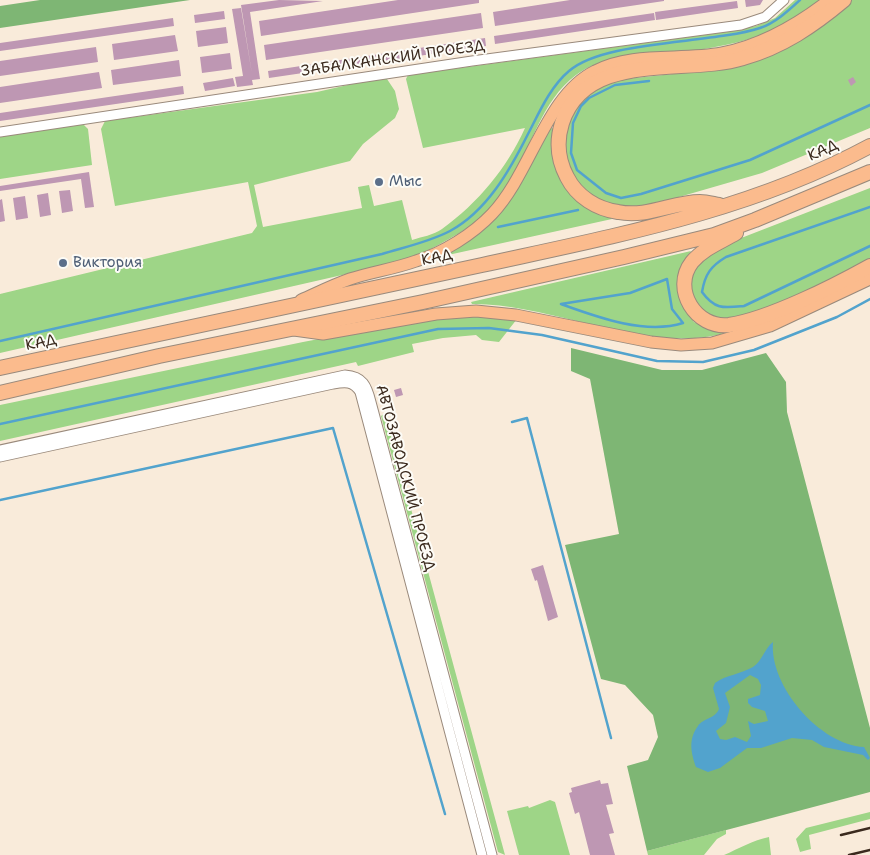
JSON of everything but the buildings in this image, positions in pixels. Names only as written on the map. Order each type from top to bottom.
[{"type":"highway","points":[[725,205],[699,202],[632,214],[602,208],[588,202],[570,184],[559,157],[560,131],[570,104],[578,94],[592,84],[623,72],[722,63],[779,46],[820,20],[844,0]]},
{"type":"highway","name":"КАД","points":[[0,368],[616,236],[725,205],[788,184],[837,164],[870,146]]},
{"type":"highway","points":[[0,393],[285,329],[423,302],[624,258],[714,235],[870,172]]},
{"type":"highway","points":[[755,220],[720,243],[709,247],[691,264],[684,290],[687,301],[703,319],[715,324],[727,325],[744,322],[770,313],[870,266]]},
{"type":"main road","points":[[283,307],[351,279],[416,261],[469,233],[492,214],[512,190],[559,104],[569,90],[595,70],[624,62],[721,53],[752,45],[787,30],[829,0]]},
{"type":"main road","points":[[285,329],[323,334],[436,314],[476,311],[516,315],[651,342],[681,345],[712,343],[770,326],[870,278]]},
{"type":"street","name":"ЗАБАЛКАНСКИЙ ПРОЕЗД","points":[[0,132],[472,61],[741,25],[765,17],[784,0]]},
{"type":"street","name":"АВТОЗАВОДСКИЙ ПРОЕЗД","points":[[0,450],[345,375],[357,377],[363,381],[371,402],[492,855]]},
{"type":"street","name":"АВТОЗАВОДСКИЙ ПРОЕЗД","points":[[0,457],[333,384],[343,382],[354,385],[360,392],[482,855]]},
{"type":"green space","points":[[40,0],[190,0],[0,28],[0,6]]},
{"type":"green space","points":[[795,0],[821,0],[803,14],[785,24],[746,40],[685,52],[618,58],[596,64],[576,75],[564,85],[545,111],[510,184],[501,197],[465,230],[408,260],[0,353],[0,294],[252,233],[257,226],[248,182],[115,206],[101,129],[105,121],[317,92],[374,79],[387,79],[395,91],[399,109],[395,118],[363,144],[350,161],[254,185],[263,227],[362,208],[358,187],[369,185],[374,206],[402,200],[412,240],[439,231],[468,208],[490,184],[510,157],[525,128],[423,148],[406,79],[408,75],[718,33],[756,26],[775,18]]},
{"type":"green space","points":[[852,0],[870,0],[870,128],[762,173],[641,208],[610,206],[587,193],[573,176],[565,155],[566,135],[571,116],[582,97],[616,80],[720,69],[835,14]]},
{"type":"green space","points":[[82,123],[88,129],[92,165],[0,179],[0,135]]},
{"type":"green space","points":[[551,128],[554,129],[554,159],[612,219],[448,255],[447,253],[495,218],[509,202]]},
{"type":"green space","points":[[870,188],[870,260],[794,298],[750,315],[731,319],[717,319],[708,315],[696,303],[690,289],[691,275],[698,264],[718,247]]},
{"type":"green space","points":[[691,251],[684,262],[679,293],[682,305],[694,322],[703,326],[731,331],[701,338],[669,338],[636,334],[536,312],[503,306],[472,304],[471,302]]},
{"type":"green space","points":[[467,315],[517,319],[499,342],[482,340],[476,335],[443,338],[412,344],[414,352],[358,366],[356,362],[0,441],[0,405],[303,342],[420,320]]},
{"type":"green space","points":[[571,348],[662,370],[702,370],[766,353],[786,382],[787,412],[870,728],[870,792],[647,851],[627,766],[648,760],[658,737],[653,715],[625,685],[601,679],[565,545],[619,534],[590,379],[571,371]]},
{"type":"green space","points":[[385,413],[505,855],[498,852],[381,416]]},
{"type":"green space","points":[[550,800],[555,802],[570,855],[519,855],[507,811],[528,806],[529,808]]},
{"type":"green space","points":[[870,812],[870,819],[809,835],[811,849],[800,852],[796,839],[806,828]]},
{"type":"green space","points":[[726,830],[726,834],[717,839],[704,855],[648,855],[647,851]]},
{"type":"green space","points":[[769,837],[771,855],[724,855],[751,842]]},
{"type":"water","points":[[773,642],[774,659],[779,677],[788,694],[800,710],[831,736],[847,744],[864,747],[870,758],[868,760],[863,755],[824,747],[812,740],[792,738],[761,748],[747,748],[720,768],[708,772],[696,767],[692,751],[693,736],[700,723],[715,715],[719,709],[713,688],[715,683],[753,667]],"holes":[[[750,675],[758,679],[761,685],[760,695],[748,699],[748,703],[752,707],[765,711],[768,721],[754,724],[748,721],[751,736],[747,742],[735,737],[726,740],[720,739],[716,731],[726,723],[730,707],[725,693]]]},
{"type":"waterway","points":[[0,341],[382,254],[442,235],[463,223],[486,201],[513,162],[551,92],[569,71],[585,61],[607,53],[739,33],[760,28],[776,20],[800,0]]},
{"type":"waterway","points":[[649,81],[615,85],[589,98],[581,106],[573,123],[571,153],[577,170],[606,193],[621,198],[641,194],[750,160],[870,105]]},
{"type":"waterway","points":[[870,207],[726,257],[710,271],[702,292],[716,305],[744,306],[870,246]]},
{"type":"waterway","points":[[498,227],[578,210]]},
{"type":"waterway","points":[[667,279],[672,309],[683,323],[653,327],[637,326],[605,319],[561,304],[630,293],[667,279]]},
{"type":"waterway","points":[[0,424],[438,329],[489,328],[542,335],[657,361],[703,362],[754,350],[837,317],[870,299]]},
{"type":"waterway","points":[[512,422],[527,418],[611,738]]},
{"type":"waterway","points":[[0,500],[333,428],[445,814]]},
{"type":"railway","points":[[841,835],[870,828]]},
{"type":"railway","points":[[849,855],[870,850]]},
{"type":"place","name":"Мыс","points":[[379,182]]},
{"type":"place","name":"Виктория","points":[[63,263]]}]
